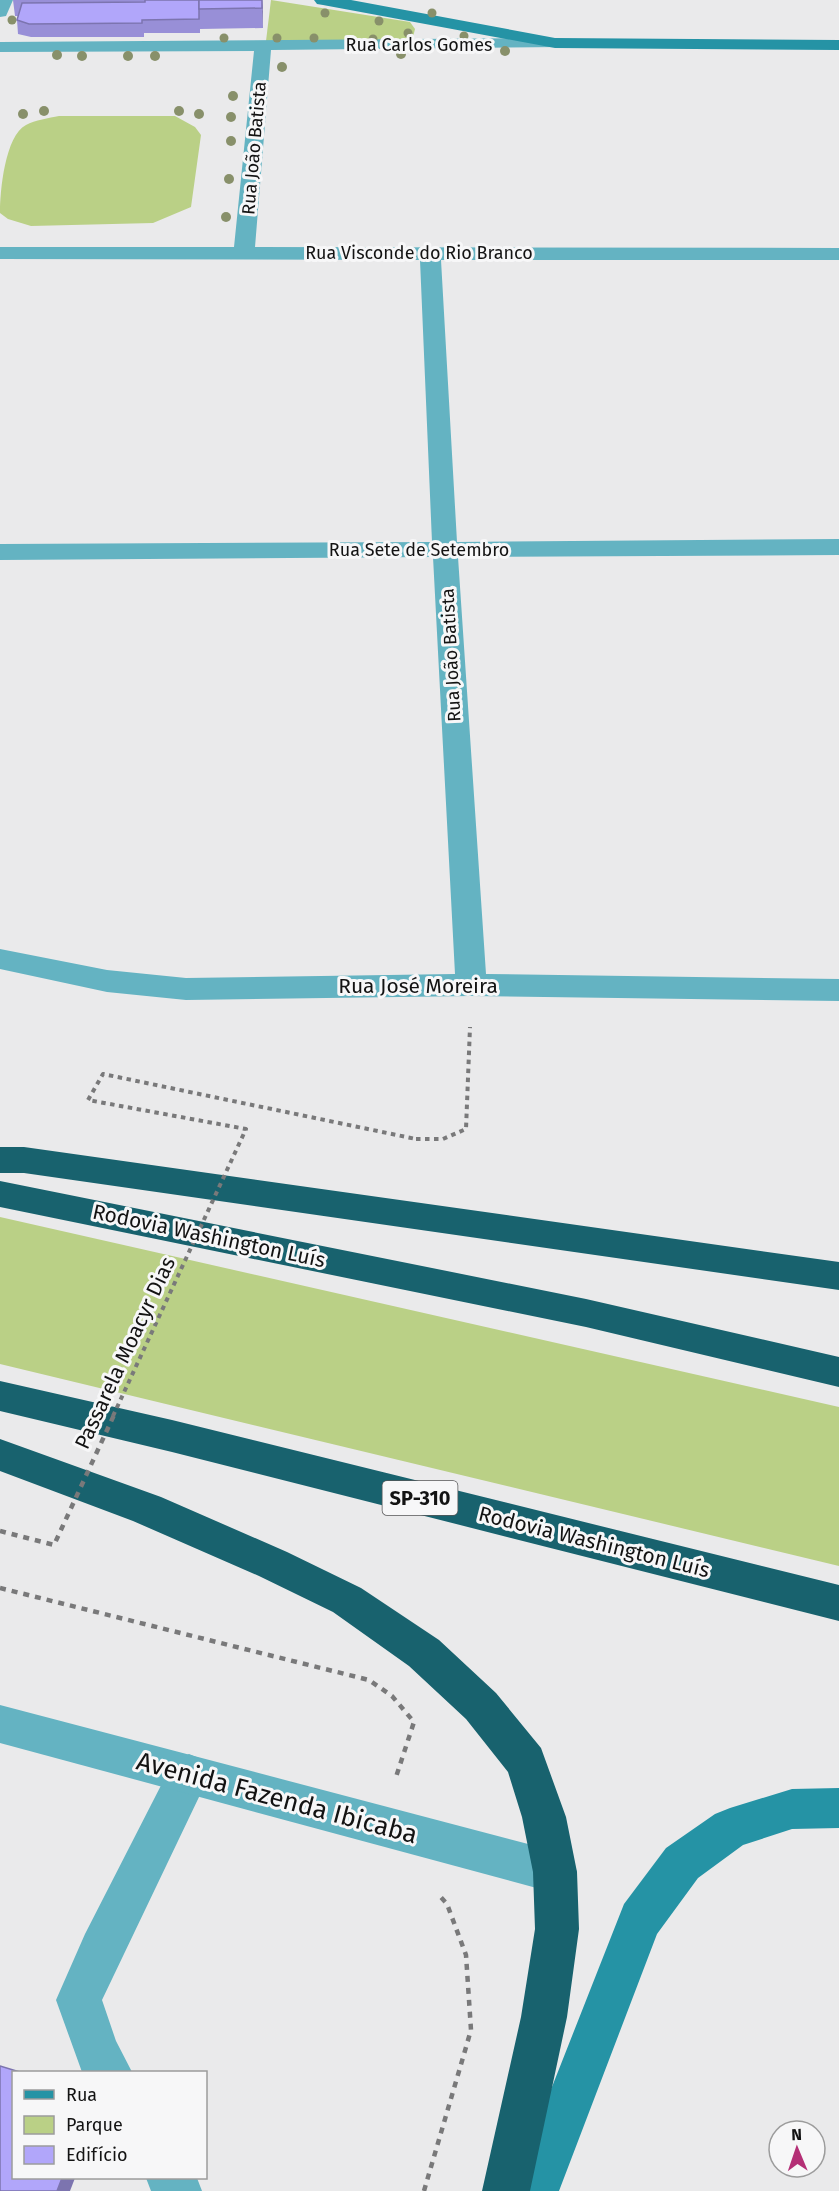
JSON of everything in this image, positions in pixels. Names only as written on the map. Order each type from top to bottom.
[{"type":"highway","points":[[0,1161],[24,1160],[839,1276]]},
{"type":"highway","name":"Rodovia Washington Luís","points":[[0,1194],[586,1313],[839,1372]]},
{"type":"highway","name":"Rodovia Washington Luís","points":[[0,1396],[172,1436],[839,1602]]},
{"type":"highway","points":[[0,1455],[147,1509],[273,1564],[347,1600],[424,1653],[481,1706],[526,1762],[544,1816],[555,1872],[556,1940],[544,2017],[506,2191]]},
{"type":"street","points":[[0,12],[4,0]]},
{"type":"street","points":[[323,0],[555,44]]},
{"type":"street","points":[[421,18],[423,45]]},
{"type":"street","name":"Rua João Batista","points":[[244,252],[263,45]]},
{"type":"street","name":"Rua Carlos Gomes","points":[[0,47],[839,45]]},
{"type":"street","name":"Rua Visconde do Rio Branco","points":[[0,253],[839,254]]},
{"type":"street","name":"Rua João Batista","points":[[430,253],[471,985]]},
{"type":"street","name":"Rua Sete de Setembro","points":[[0,552],[839,548]]},
{"type":"street","name":"Rua José Moreira","points":[[0,959],[107,981],[186,989],[471,985],[839,990]]},
{"type":"street","name":"Avenida Fazenda Ibicaba","points":[[0,1724],[555,1872]]},
{"type":"street","points":[[107,2071],[97,2053],[80,2001],[101,1950],[189,1774]]},
{"type":"street","points":[[535,2191],[640,1920],[681,1863],[730,1829],[792,1809],[839,1808]]},
{"type":"path","name":"Passarela Moacyr Dias","points":[[0,1531],[54,1545],[246,1129],[88,1100],[103,1074],[416,1139],[443,1140],[466,1129],[471,985]]},
{"type":"path","points":[[0,1588],[369,1680],[392,1696],[414,1722],[381,1825]]},
{"type":"path","points":[[424,2191],[471,2030],[466,1955],[447,1904],[433,1887]]},
{"type":"green space","points":[[271,0],[410,22],[415,29],[412,41],[266,41]]},
{"type":"green space","points":[[59,116],[175,116],[195,127],[201,135],[191,207],[153,223],[31,226],[8,219],[0,213],[0,203],[5,165],[13,140],[26,125]]},
{"type":"green space","points":[[0,1217],[839,1407],[839,1566],[0,1364]]},
{"type":"building","points":[[145,0],[199,0],[199,19],[142,20],[142,23],[29,24],[17,20],[22,3],[145,2]]},
{"type":"building","points":[[199,0],[262,0],[262,8],[199,9]]},
{"type":"building","points":[[0,2066],[16,2071],[12,2071],[12,2179],[62,2179],[57,2191],[0,2191]]}]
